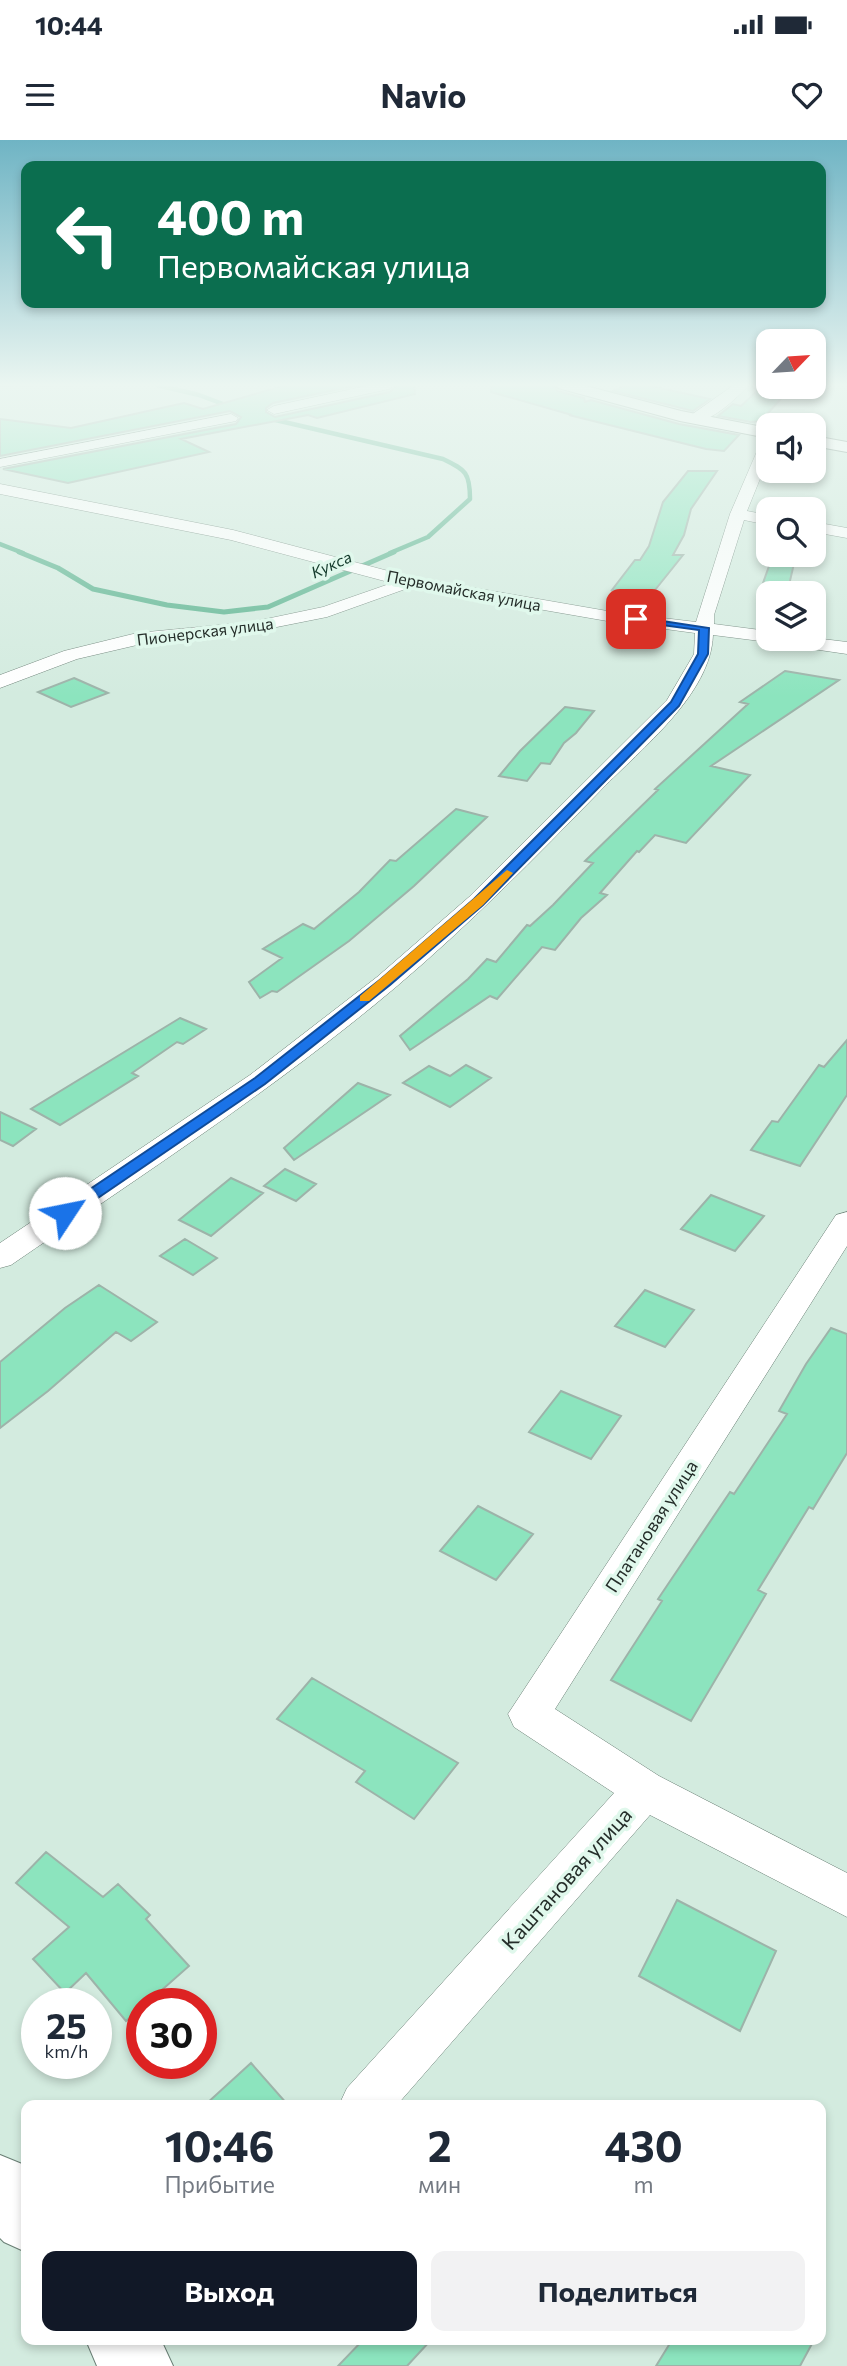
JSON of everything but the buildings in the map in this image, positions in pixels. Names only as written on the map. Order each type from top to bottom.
[{"type":"street","name":"Первомайская улица","points":[[0,489],[233,535],[410,582],[613,617],[756,634]]},
{"type":"street","points":[[0,1258],[260,1081],[386,982],[478,902],[675,704],[703,654],[705,615],[748,489]]},
{"type":"street","points":[[738,514],[756,518]]},
{"type":"street","points":[[826,529],[847,533]]},
{"type":"street","name":"Пионерская улица","points":[[0,682],[71,655],[136,639],[252,627],[327,612],[410,582]]},
{"type":"street","points":[[826,645],[847,648]]},
{"type":"street","name":"Платановая улица","points":[[644,1790],[529,1714],[847,1223]]},
{"type":"street","points":[[644,1790],[847,1896]]},
{"type":"street","name":"Каштановая улица","points":[[368,2100],[644,1790]]},
{"type":"street","points":[[0,2186],[21,2213]]},
{"type":"waterway","name":"Кукса","points":[[390,553],[428,537],[470,499],[469,489]]},
{"type":"waterway","name":"Кукса","points":[[0,544],[23,553]]},
{"type":"waterway","name":"Кукса","points":[[19,552],[58,568],[93,589],[167,605],[224,612],[268,607],[394,552]]},
{"type":"slow traffic","points":[[364,999],[478,902],[507,873]]},
{"type":"route","points":[[65,1213],[260,1081],[386,982],[478,902],[675,704],[703,654],[704,628],[636,619]]}]
